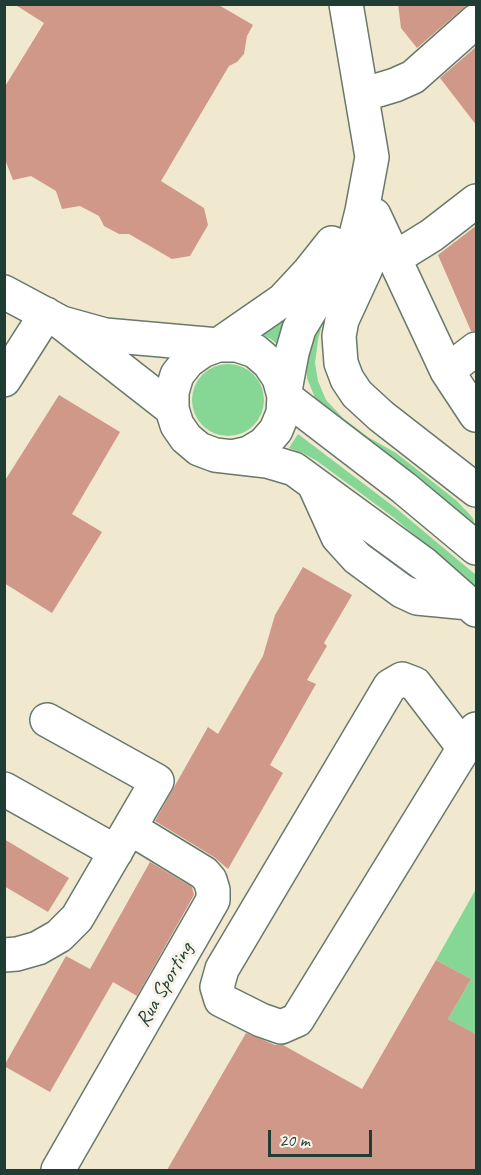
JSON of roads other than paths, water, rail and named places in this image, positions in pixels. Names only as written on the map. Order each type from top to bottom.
[{"type":"street","points":[[346,4],[372,156],[374,235],[372,251],[366,268],[340,328],[339,350],[347,379],[357,394],[381,416],[477,490]]},
{"type":"street","points":[[362,95],[396,85],[413,77],[477,21]]},
{"type":"street","points":[[372,156],[350,210],[331,244],[309,272],[283,300],[218,345],[202,351],[188,361],[177,375],[172,392],[172,409],[177,425],[186,438],[199,449],[214,455],[267,461],[294,469],[424,564],[473,606]]},
{"type":"street","points":[[231,457],[249,453],[264,444],[276,430],[283,413],[292,353],[300,329],[356,235],[372,156]]},
{"type":"street","points":[[396,258],[432,235],[477,201]]},
{"type":"street","points":[[374,215],[447,370],[477,415]]},
{"type":"street","points":[[4,291],[54,318],[172,409]]},
{"type":"street","points":[[54,318],[105,335],[237,345],[255,351],[269,363],[279,378],[284,396],[404,488],[477,548]]},
{"type":"street","points":[[4,380],[54,318]]},
{"type":"street","points":[[447,370],[477,349]]},
{"type":"street","points":[[402,679],[415,684],[470,738],[297,1020],[281,1027],[261,1020],[221,999],[217,987],[222,969],[390,686],[402,679]]},
{"type":"street","points":[[4,955],[38,948],[64,931],[77,918],[157,781],[47,720]]},
{"type":"street","name":"Rua Sporting","points":[[4,789],[204,873],[210,880],[213,890],[213,900],[58,1170]]}]
